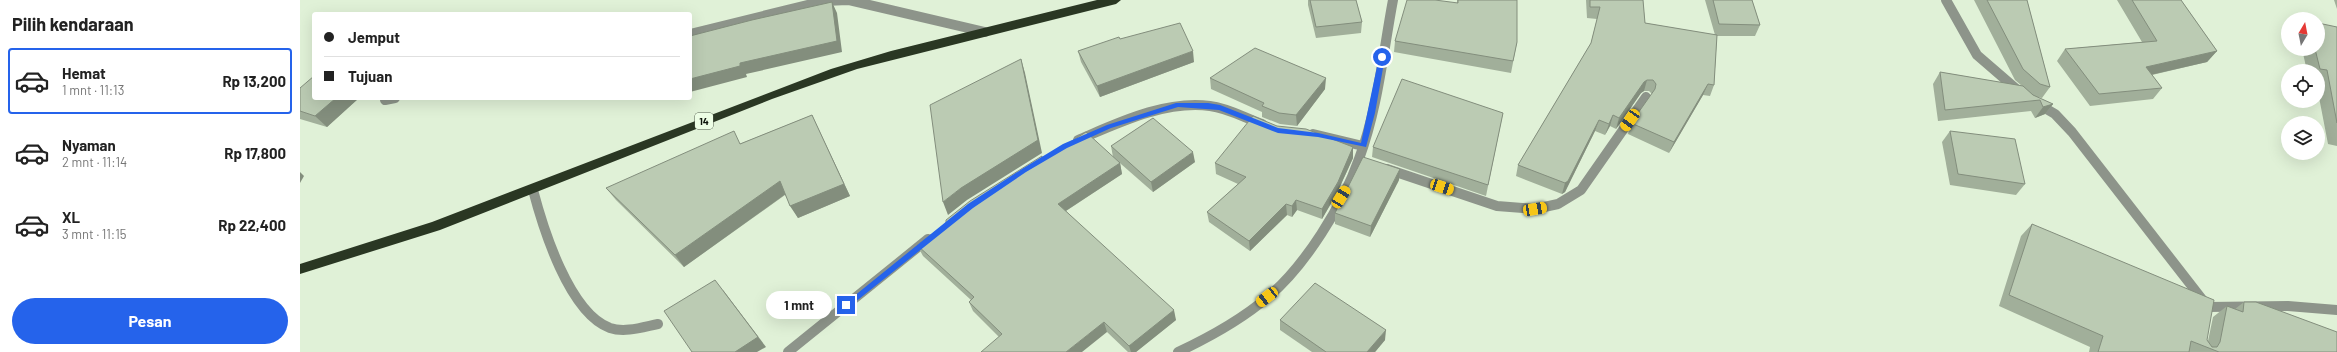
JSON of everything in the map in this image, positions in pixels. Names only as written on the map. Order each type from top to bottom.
[{"type":"highway","name":"14","points":[[300,269],[347,256],[532,190],[682,130],[837,71],[892,55],[1116,0]]},
{"type":"street","points":[[692,34],[824,1],[848,0],[985,32]]},
{"type":"street","points":[[1178,352],[1193,346],[1244,314],[1278,288],[1304,256],[1347,187],[1366,162],[1363,146],[1372,113],[1393,0]]},
{"type":"street","points":[[1946,0],[1977,55],[2029,101],[2045,106],[2066,125],[2207,311],[2288,306],[2337,310]]},
{"type":"street","points":[[1366,162],[1497,206],[1522,209],[1544,208],[1558,204],[1581,190],[1646,97]]},
{"type":"street","points":[[1065,146],[1109,127],[1178,105],[1208,105],[1220,108],[1272,128]]},
{"type":"street","points":[[1302,133],[1363,146]]},
{"type":"street","points":[[532,190],[545,235],[559,266],[584,306],[598,322],[609,328],[625,330],[658,324]]},
{"type":"street","points":[[788,352],[935,234]]},
{"type":"building","points":[[1310,0],[1356,0],[1362,22],[1316,27]]},
{"type":"building","points":[[1407,0],[1435,0],[1458,3],[1458,0],[1517,0],[1517,42],[1513,61],[1395,41]]},
{"type":"building","points":[[1590,0],[1643,0],[1645,23],[1717,35],[1714,85],[1708,84],[1674,142],[1631,123],[1655,89],[1656,84],[1653,80],[1647,80],[1644,82],[1619,118],[1613,115],[1609,124],[1599,120],[1568,181],[1565,183],[1518,165],[1591,43],[1600,7],[1590,7]]},
{"type":"building","points":[[1713,0],[1752,0],[1760,25],[1719,24]]},
{"type":"building","points":[[1987,0],[2027,0],[2050,87],[2040,84],[2023,69]]},
{"type":"building","points":[[2132,0],[2181,0],[2217,51],[2146,67],[2162,88],[2099,94],[2065,49],[2157,41]]},
{"type":"building","points":[[832,2],[837,41],[740,63],[740,66],[692,78],[692,35]]},
{"type":"building","points":[[1180,23],[1193,51],[1097,86],[1078,51],[1119,37],[1120,39]]},
{"type":"building","points":[[2325,24],[2337,27],[2337,123],[2327,70],[2325,70],[2325,64],[2319,64],[2317,56],[2325,56]]},
{"type":"building","points":[[1255,48],[1326,78],[1296,115],[1279,113],[1262,106],[1264,103],[1210,78]]},
{"type":"building","points":[[1021,59],[1038,140],[961,188],[943,202],[930,105]]},
{"type":"building","points":[[1940,72],[2023,86],[2033,95],[2053,104],[2043,107],[2040,100],[1945,110]]},
{"type":"building","points":[[312,78],[312,100],[334,100],[315,116],[300,111],[300,88]]},
{"type":"building","points":[[1402,79],[1503,113],[1488,185],[1373,147]]},
{"type":"building","points":[[812,115],[844,184],[790,206],[780,181],[675,255],[606,188],[734,131],[740,144]]},
{"type":"building","points":[[1253,116],[1277,126],[1306,129],[1353,147],[1338,182],[1322,209],[1296,200],[1292,206],[1286,204],[1249,241],[1207,212],[1246,177],[1215,163]]},
{"type":"building","points":[[1153,118],[1193,152],[1151,182],[1111,146]]},
{"type":"building","points":[[1950,131],[2015,139],[2025,184],[1958,174]]},
{"type":"building","points":[[1086,132],[1120,163],[1058,204],[1174,310],[1129,346],[1104,322],[1066,352],[981,352],[1002,334],[969,302],[974,297],[917,245],[946,224],[946,220],[970,201],[1042,156],[1042,160]]},
{"type":"building","points":[[1363,157],[1400,169],[1371,226],[1335,213]]},
{"type":"building","points":[[2032,224],[2214,300],[2207,340],[2212,347],[2217,347],[2220,342],[2227,306],[2243,312],[2244,302],[2256,302],[2337,332],[2337,352],[2219,352],[2191,341],[2189,352],[2098,352],[2103,336],[2009,295]]},
{"type":"building","points":[[715,280],[758,337],[735,352],[692,352],[664,311]]},
{"type":"building","points":[[1315,283],[1386,330],[1367,352],[1326,352],[1280,320]]},
{"type":"route","points":[[846,305],[970,206],[1024,170],[1065,146],[1109,127],[1178,105],[1208,105],[1228,110],[1278,130],[1318,135],[1363,146],[1372,113],[1382,57]]}]
